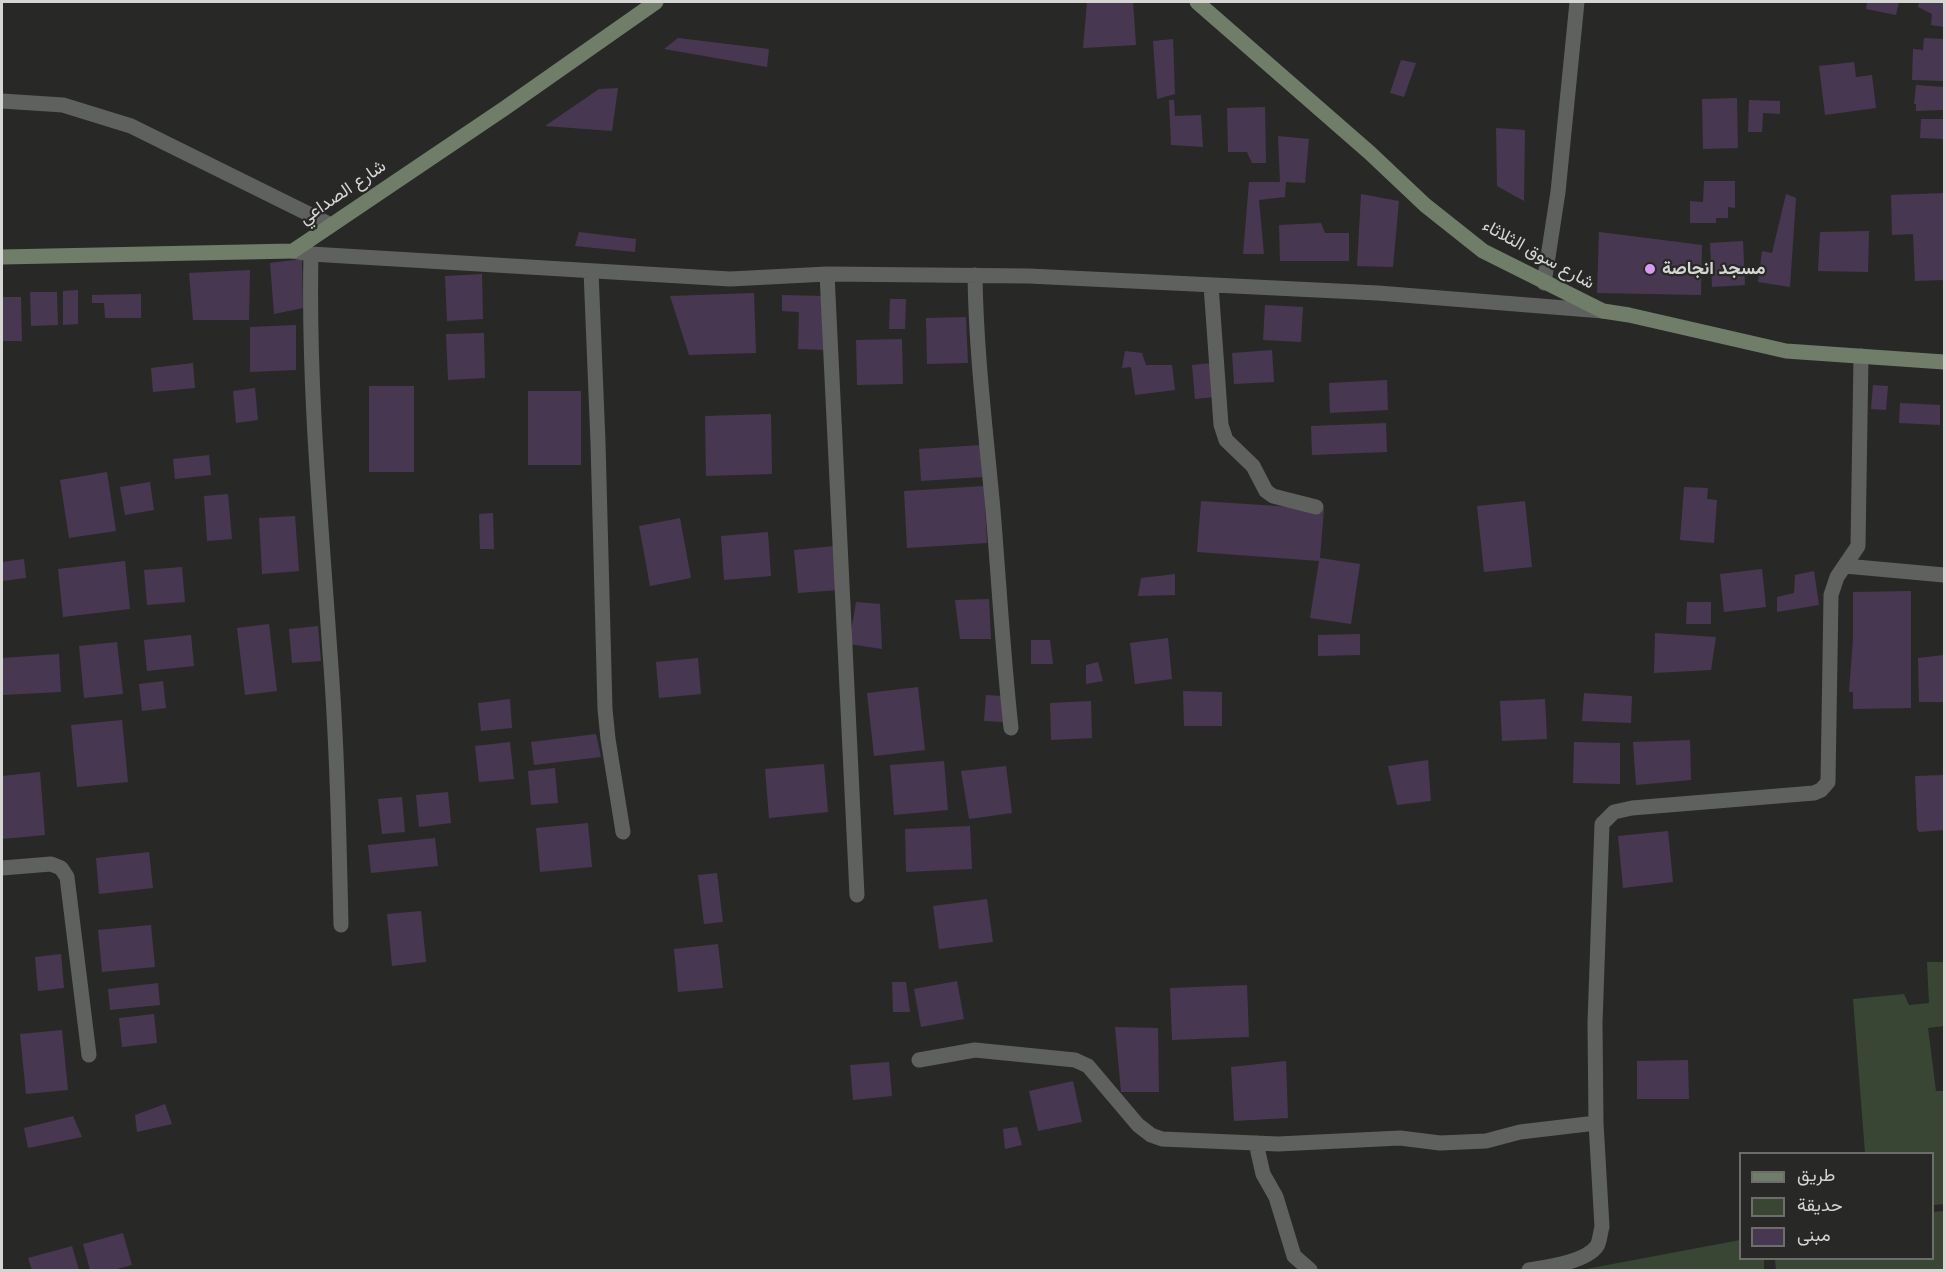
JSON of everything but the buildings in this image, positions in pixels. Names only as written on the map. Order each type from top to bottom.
[{"type":"street","name":"شارع الصداعي","points":[[2,257],[293,251],[505,108],[656,2]]},
{"type":"street","name":"شارع سوق الثلاثاء","points":[[1197,2],[1370,153],[1425,205],[1483,251],[1544,283],[1603,311],[1786,351],[1944,362]]},
{"type":"street","points":[[1544,283],[1558,192],[1577,2]]},
{"type":"street","points":[[2,101],[63,105],[131,126],[331,225]]},
{"type":"street","points":[[293,251],[311,254],[730,279],[827,274],[975,275],[1211,285],[1378,293],[1603,311]]},
{"type":"street","points":[[311,254],[309,314],[320,520],[331,656],[341,925]]},
{"type":"street","points":[[591,271],[598,442],[603,675],[608,739],[623,832]]},
{"type":"street","points":[[827,274],[857,895]]},
{"type":"street","points":[[975,275],[975,330],[1011,728]]},
{"type":"street","points":[[1211,285],[1221,425],[1226,440],[1253,466],[1266,491],[1273,496],[1316,507]]},
{"type":"street","points":[[1529,1270],[1582,1258],[1591,1253],[1598,1244],[1602,1227],[1596,1123],[1595,967],[1602,824],[1614,812],[1632,808],[1814,793],[1828,782],[1830,595],[1837,577],[1858,546],[1861,356]]},
{"type":"street","points":[[1845,566],[1944,575]]},
{"type":"street","points":[[2,868],[51,864],[61,868],[67,877],[89,1055]]},
{"type":"street","points":[[919,1060],[975,1050],[1075,1060],[1088,1066],[1138,1125],[1151,1135],[1162,1139],[1278,1144],[1400,1138],[1440,1143],[1486,1141],[1520,1132],[1596,1123]]},
{"type":"street","points":[[1256,1143],[1263,1174],[1276,1197],[1294,1256],[1310,1270]]},
{"type":"green space","points":[[1927,962],[1944,962],[1944,1026],[1928,1028],[1936,1091],[1944,1091],[1944,1204],[1934,1205],[1934,1152],[1865,1152],[1853,999],[1904,994],[1909,1005],[1929,1003]]},
{"type":"green space","points":[[1944,1211],[1944,1270],[1776,1270],[1775,1260],[1934,1260],[1934,1212]]},
{"type":"green space","points":[[1739,1240],[1739,1260],[1764,1260],[1764,1270],[1581,1270]]},
{"type":"place","name":"مسجد انجاصة","points":[[1650,269]]}]
